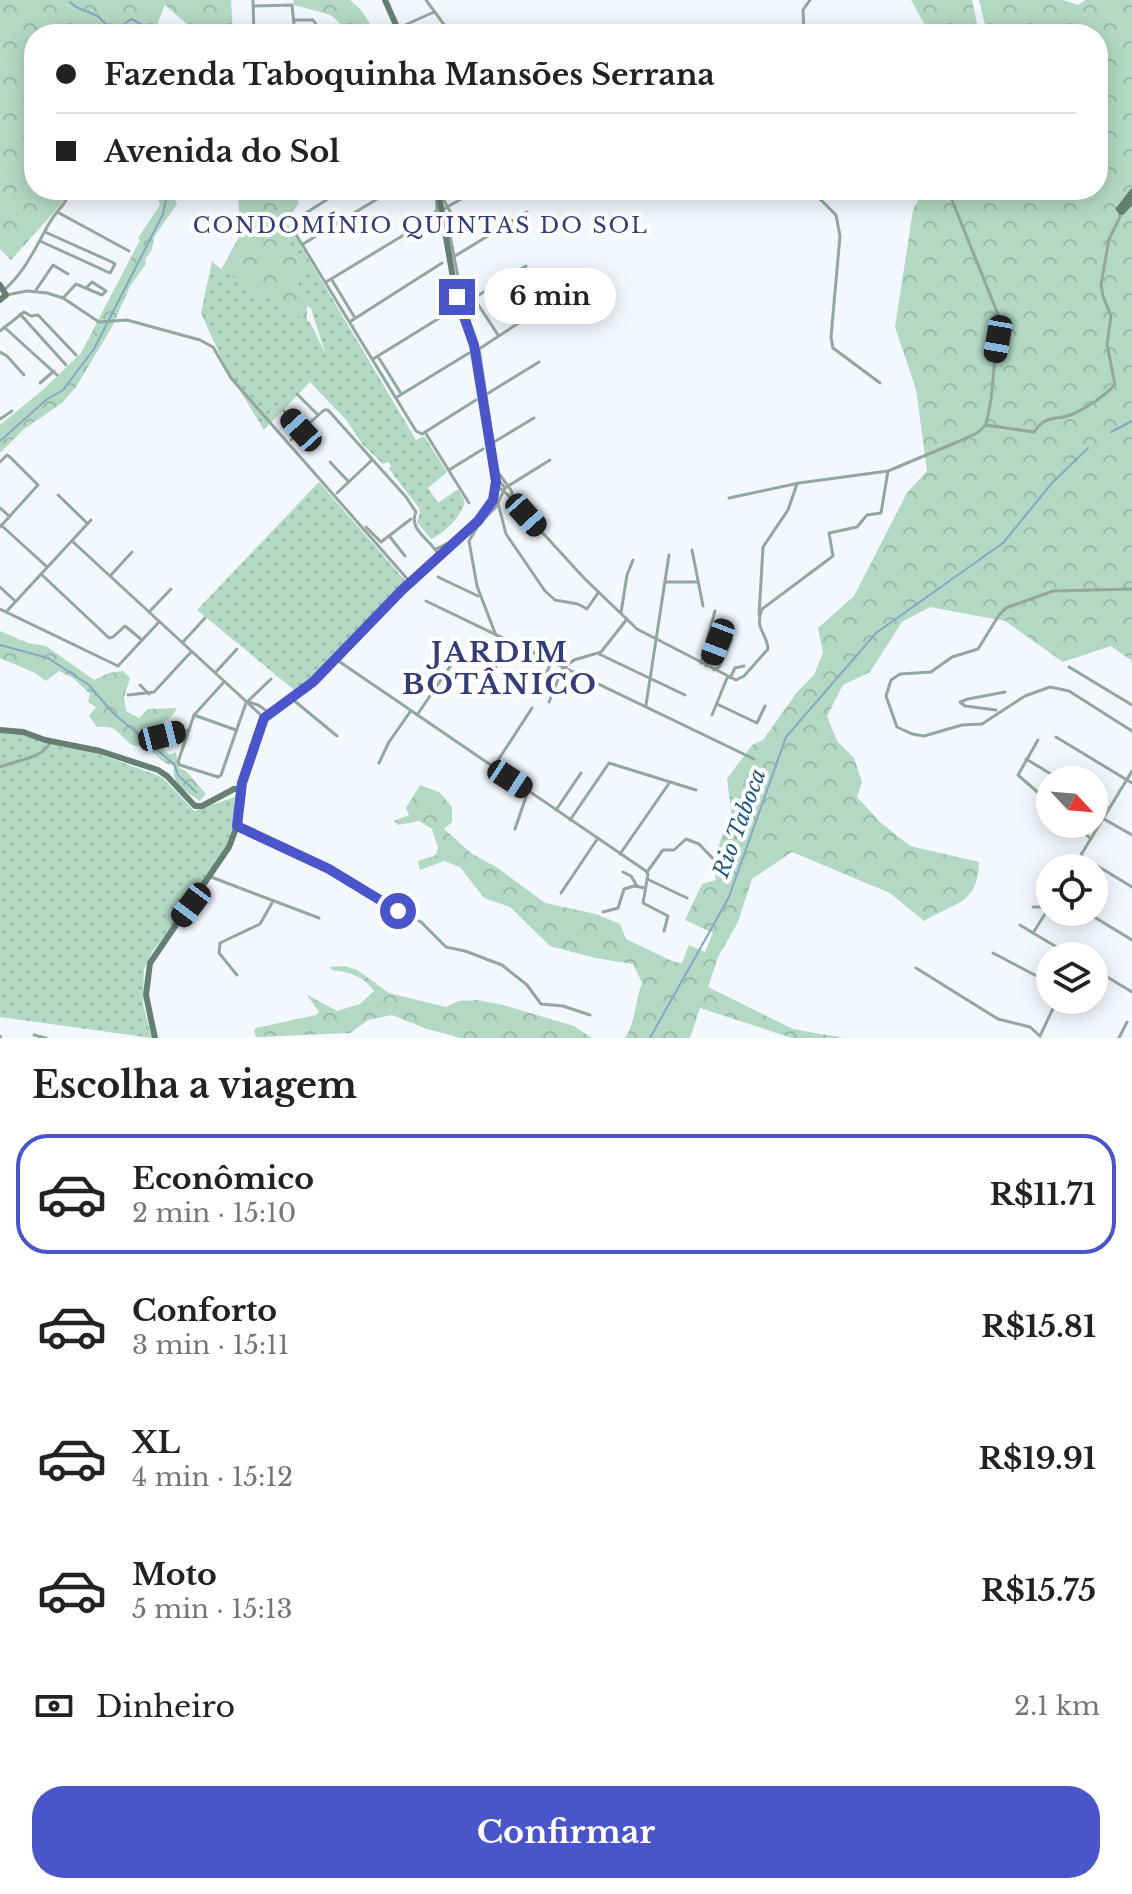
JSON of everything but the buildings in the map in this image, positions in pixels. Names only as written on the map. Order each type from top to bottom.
[{"type":"street","points":[[253,0],[254,24]]},
{"type":"street","points":[[385,0],[396,24]]},
{"type":"street","points":[[426,0],[444,24]]},
{"type":"street","points":[[803,24],[803,8],[810,0]]},
{"type":"street","points":[[253,6],[293,6],[294,24]]},
{"type":"street","points":[[407,24],[435,12]]},
{"type":"street","points":[[294,20],[313,20],[316,24]]},
{"type":"street","points":[[729,498],[797,484],[888,471],[966,438],[986,425],[1034,432],[1047,419],[1074,413],[1103,396],[1115,385],[1107,344],[1111,316],[1101,285],[1109,239],[1120,217],[1119,209],[1132,192]]},
{"type":"street","points":[[0,300],[4,290],[24,270],[67,200]]},
{"type":"street","points":[[327,200],[295,220],[292,228],[355,318]]},
{"type":"street","points":[[303,244],[376,200]]},
{"type":"street","points":[[439,200],[454,284],[475,349],[495,475],[501,488],[637,629],[730,678],[742,678],[765,655],[769,646],[759,628],[763,547],[788,510],[797,484]]},
{"type":"street","points":[[328,281],[460,200]]},
{"type":"street","points":[[821,200],[836,215],[840,236],[832,345],[835,351],[880,383]]},
{"type":"street","points":[[952,200],[999,317],[986,425]]},
{"type":"street","points":[[1119,209],[1122,212],[1132,201]]},
{"type":"street","points":[[427,221],[441,211]]},
{"type":"street","points":[[441,211],[462,298],[468,301],[526,266]]},
{"type":"street","points":[[454,258],[527,212]]},
{"type":"street","points":[[57,213],[129,251]]},
{"type":"street","points":[[40,241],[110,273],[114,263],[45,232]]},
{"type":"street","points":[[350,321],[442,263]]},
{"type":"street","points":[[36,291],[53,265],[68,274]]},
{"type":"street","points":[[328,281],[416,431],[420,434],[425,432],[476,400]]},
{"type":"street","points":[[63,298],[76,284],[86,288]]},
{"type":"street","points":[[4,290],[36,291],[63,298],[92,319],[106,322],[120,320],[191,337],[213,347],[231,378],[410,583]]},
{"type":"street","points":[[474,298],[498,335]]},
{"type":"street","points":[[340,306],[345,302]]},
{"type":"street","points":[[373,359],[454,309]]},
{"type":"street","points":[[40,383],[56,373],[2,329],[20,314],[25,312],[40,317],[76,355]]},
{"type":"street","points":[[534,313],[479,349],[501,488],[498,503],[504,532],[555,600],[587,609],[599,592]]},
{"type":"street","points":[[20,314],[66,365]]},
{"type":"street","points":[[0,352],[24,375]]},
{"type":"street","points":[[396,397],[469,353]]},
{"type":"street","points":[[379,358],[400,392]]},
{"type":"street","points":[[486,394],[539,362]]},
{"type":"street","points":[[384,379],[390,375]]},
{"type":"street","points":[[297,394],[318,415]]},
{"type":"street","points":[[291,440],[318,415],[328,410],[415,509],[415,526],[437,552]]},
{"type":"street","points":[[0,419],[12,411]]},
{"type":"street","points":[[284,411],[301,430]]},
{"type":"street","points":[[494,442],[534,418]]},
{"type":"street","points":[[425,432],[469,503]]},
{"type":"street","points":[[449,470],[483,449]]},
{"type":"street","points":[[0,462],[5,456],[10,457],[38,485],[1,526],[47,567]]},
{"type":"street","points":[[337,493],[373,460]]},
{"type":"street","points":[[155,1038],[146,995],[150,963],[229,847],[237,826],[240,790],[267,716],[313,682],[437,552],[456,541],[485,513],[501,488],[550,460]]},
{"type":"street","points":[[330,462],[349,482]]},
{"type":"street","points":[[492,464],[501,488]]},
{"type":"street","points":[[759,615],[766,604],[834,555],[829,533],[857,527],[867,515],[881,513],[888,471]]},
{"type":"street","points":[[6,612],[89,521],[58,495]]},
{"type":"street","points":[[495,633],[480,596],[469,544],[479,524],[498,503]]},
{"type":"street","points":[[0,508],[10,517]]},
{"type":"street","points":[[366,527],[379,541],[384,542],[413,518]]},
{"type":"street","points":[[390,537],[405,556]]},
{"type":"street","points":[[72,541],[246,702],[267,716]]},
{"type":"street","points":[[692,550],[703,606]]},
{"type":"street","points":[[110,576],[132,552]]},
{"type":"street","points":[[645,706],[669,555]]},
{"type":"street","points":[[621,613],[627,575],[633,560]]},
{"type":"street","points":[[41,574],[109,638],[125,626],[142,640]]},
{"type":"street","points":[[438,577],[480,596]]},
{"type":"street","points":[[666,582],[698,582]]},
{"type":"street","points":[[0,587],[15,601]]},
{"type":"street","points":[[149,612],[171,589]]},
{"type":"street","points":[[1132,589],[1053,591],[1006,608],[978,649],[952,657],[931,672],[900,674],[891,680],[886,689],[891,715],[897,727],[918,735],[962,725],[982,724],[1045,687],[1065,689],[1132,731]]},
{"type":"street","points":[[426,601],[754,759]]},
{"type":"street","points":[[0,609],[118,666],[159,622]]},
{"type":"street","points":[[703,665],[715,611]]},
{"type":"street","points":[[182,643],[205,618]]},
{"type":"street","points":[[549,702],[564,667],[574,660],[599,654],[627,619]]},
{"type":"street","points":[[703,665],[711,660],[725,624]]},
{"type":"street","points":[[495,669],[507,639]]},
{"type":"street","points":[[713,670],[719,667],[732,639]]},
{"type":"street","points":[[215,673],[237,649]]},
{"type":"street","points":[[416,716],[462,649]]},
{"type":"street","points":[[128,695],[154,692],[191,652]]},
{"type":"street","points":[[599,654],[685,695]]},
{"type":"street","points":[[335,660],[647,872]]},
{"type":"street","points":[[537,696],[552,661]]},
{"type":"street","points":[[712,715],[735,668],[744,666]]},
{"type":"street","points":[[1069,667],[1132,705]]},
{"type":"street","points":[[567,690],[575,672]]},
{"type":"street","points":[[224,682],[194,715],[179,764],[218,777],[246,702],[271,679]]},
{"type":"street","points":[[140,685],[149,694]]},
{"type":"street","points":[[1000,711],[965,706],[960,702],[1005,692]]},
{"type":"street","points":[[291,698],[337,736]]},
{"type":"street","points":[[246,702],[258,705],[267,716]]},
{"type":"street","points":[[717,704],[757,723],[765,706]]},
{"type":"street","points":[[493,768],[532,708]]},
{"type":"street","points":[[379,763],[410,712]]},
{"type":"street","points":[[194,715],[236,730]]},
{"type":"street","points":[[0,730],[14,730],[100,751],[158,770],[195,806],[240,790]]},
{"type":"street","points":[[162,736],[189,730]]},
{"type":"street","points":[[1056,737],[1132,783]]},
{"type":"street","points":[[1036,791],[1019,777],[1019,771],[1038,740]]},
{"type":"street","points":[[0,767],[40,754],[51,741]]},
{"type":"street","points":[[1026,759],[1038,766]]},
{"type":"street","points":[[570,820],[609,763],[696,790]]},
{"type":"street","points":[[1109,809],[1132,771]]},
{"type":"street","points":[[556,810],[581,773]]},
{"type":"street","points":[[620,854],[670,782]]},
{"type":"street","points":[[515,829],[528,791]]},
{"type":"street","points":[[1108,820],[1132,835]]},
{"type":"street","points":[[237,826],[310,859],[384,904],[421,922],[446,947],[502,965],[527,985],[541,1004],[563,1006],[590,1015]]},
{"type":"street","points":[[561,893],[598,838]]},
{"type":"street","points":[[664,931],[669,917],[644,905],[647,872],[663,850],[674,850],[686,839],[699,844],[718,864]]},
{"type":"street","points":[[1082,854],[1091,839]]},
{"type":"street","points":[[623,872],[631,876],[637,886]]},
{"type":"street","points":[[1108,872],[1132,887]]},
{"type":"street","points":[[211,877],[319,918]]},
{"type":"street","points":[[647,879],[687,898]]},
{"type":"street","points":[[603,912],[618,908],[624,889],[645,888]]},
{"type":"street","points":[[237,975],[219,953],[220,943],[260,924],[273,901]]},
{"type":"street","points":[[1020,925],[1048,942]]},
{"type":"street","points":[[1108,925],[1132,940]]},
{"type":"street","points":[[1033,933],[1037,926]]},
{"type":"street","points":[[993,953],[1036,976]]},
{"type":"street","points":[[916,968],[998,1019],[1032,1028],[1039,1037],[1050,1014]]},
{"type":"street","points":[[1108,977],[1132,992]]},
{"type":"street","points":[[1119,1038],[1127,1022]]},
{"type":"street","points":[[34,1035],[46,1038]]},
{"type":"green space","points":[[0,0],[231,0],[232,24],[187,24],[165,5],[158,24],[24,24],[24,200],[65,200],[11,260],[0,249]]},
{"type":"green space","points":[[293,0],[350,0],[370,24],[340,24],[331,15],[294,5]]},
{"type":"green space","points":[[911,0],[972,0],[977,24],[924,24]]},
{"type":"green space","points":[[979,0],[1063,0],[1078,5],[1086,0],[1132,0],[1132,661],[1111,646],[1063,662],[1005,621],[930,607],[902,622],[870,672],[843,685],[827,716],[837,741],[854,758],[862,782],[857,797],[880,822],[910,846],[979,862],[978,876],[970,894],[924,921],[890,893],[792,852],[752,879],[738,922],[718,957],[708,987],[793,1029],[844,1038],[792,1038],[700,1008],[690,1038],[625,1038],[642,983],[633,964],[550,946],[510,907],[484,898],[460,867],[444,861],[420,870],[418,861],[436,855],[438,848],[432,829],[419,821],[398,825],[394,821],[409,815],[406,808],[420,785],[439,792],[452,807],[452,822],[444,829],[472,854],[498,868],[545,903],[596,914],[620,924],[626,939],[674,962],[682,963],[689,945],[705,952],[713,933],[685,920],[702,884],[716,880],[713,866],[723,832],[733,825],[727,779],[752,745],[763,740],[797,692],[814,675],[823,653],[818,628],[854,596],[907,493],[927,471],[916,389],[895,327],[913,210],[918,200],[1108,200],[1108,24],[985,24]]},
{"type":"green space","points":[[158,200],[175,200],[177,204],[154,237],[146,264],[130,286],[112,327],[76,387],[62,403],[24,429],[0,453],[0,425],[81,353],[140,240],[138,238],[160,205]]},
{"type":"green space","points":[[238,200],[298,200],[299,203],[283,226],[303,273],[297,284],[307,306],[307,321],[221,270],[240,235]]},
{"type":"green space","points":[[288,224],[416,440],[424,436],[447,472],[428,488],[438,503],[458,489],[464,499],[458,517],[431,539],[417,522],[419,508],[389,469],[391,466],[388,462],[383,464],[363,445],[347,421],[310,382],[264,430],[225,366],[201,313],[212,261],[221,270],[310,322],[325,353],[311,308],[307,306],[297,284],[303,273],[283,226]]},
{"type":"green space","points":[[319,482],[409,585],[299,694],[197,610]]},
{"type":"green space","points":[[0,631],[28,643],[46,646],[94,680],[123,671],[130,678],[124,697],[126,711],[139,718],[148,709],[177,708],[172,716],[156,727],[155,735],[169,755],[176,752],[179,768],[186,771],[206,794],[200,801],[177,783],[174,766],[145,747],[131,744],[112,728],[97,727],[89,716],[96,707],[88,702],[90,694],[73,678],[59,671],[46,681],[0,658]]},
{"type":"green space","points":[[0,732],[21,734],[44,743],[99,754],[154,774],[163,778],[194,811],[235,797],[234,828],[228,845],[188,906],[152,952],[144,969],[143,1004],[152,1038],[0,1017]]},
{"type":"green space","points":[[345,966],[357,970],[389,993],[446,1007],[459,1001],[477,1000],[503,1005],[574,1026],[592,1038],[461,1038],[392,1015],[368,1020],[350,1033],[256,1037],[256,1028],[316,1015],[319,1012],[307,995],[337,1011],[360,1004],[374,991],[361,978],[330,967]]},
{"type":"waterway","points":[[70,2],[98,16],[106,24]]},
{"type":"waterway","points":[[124,24],[131,19],[141,24]]},
{"type":"waterway","points":[[0,441],[46,400],[63,390],[94,349],[163,214],[166,200]]},
{"type":"waterway","points":[[1111,432],[1132,421]]},
{"type":"waterway","name":"Rio Taboca","points":[[650,1038],[729,897],[786,737],[876,633],[1003,543],[1052,483],[1088,448]]},
{"type":"waterway","points":[[0,645],[48,658],[89,685],[113,713],[174,764],[178,775],[196,792]]},
{"type":"district","name":"CONDOMÍNIO QUINTAS DO SOL","points":[[421,225]]},
{"type":"district","name":"JARDIM BOTÂNICO","points":[[500,668]]},
{"type":"route","points":[[398,911],[329,869],[237,826],[242,783],[264,718],[313,682],[402,590],[478,521],[493,500],[496,481],[475,349],[457,297]]}]
